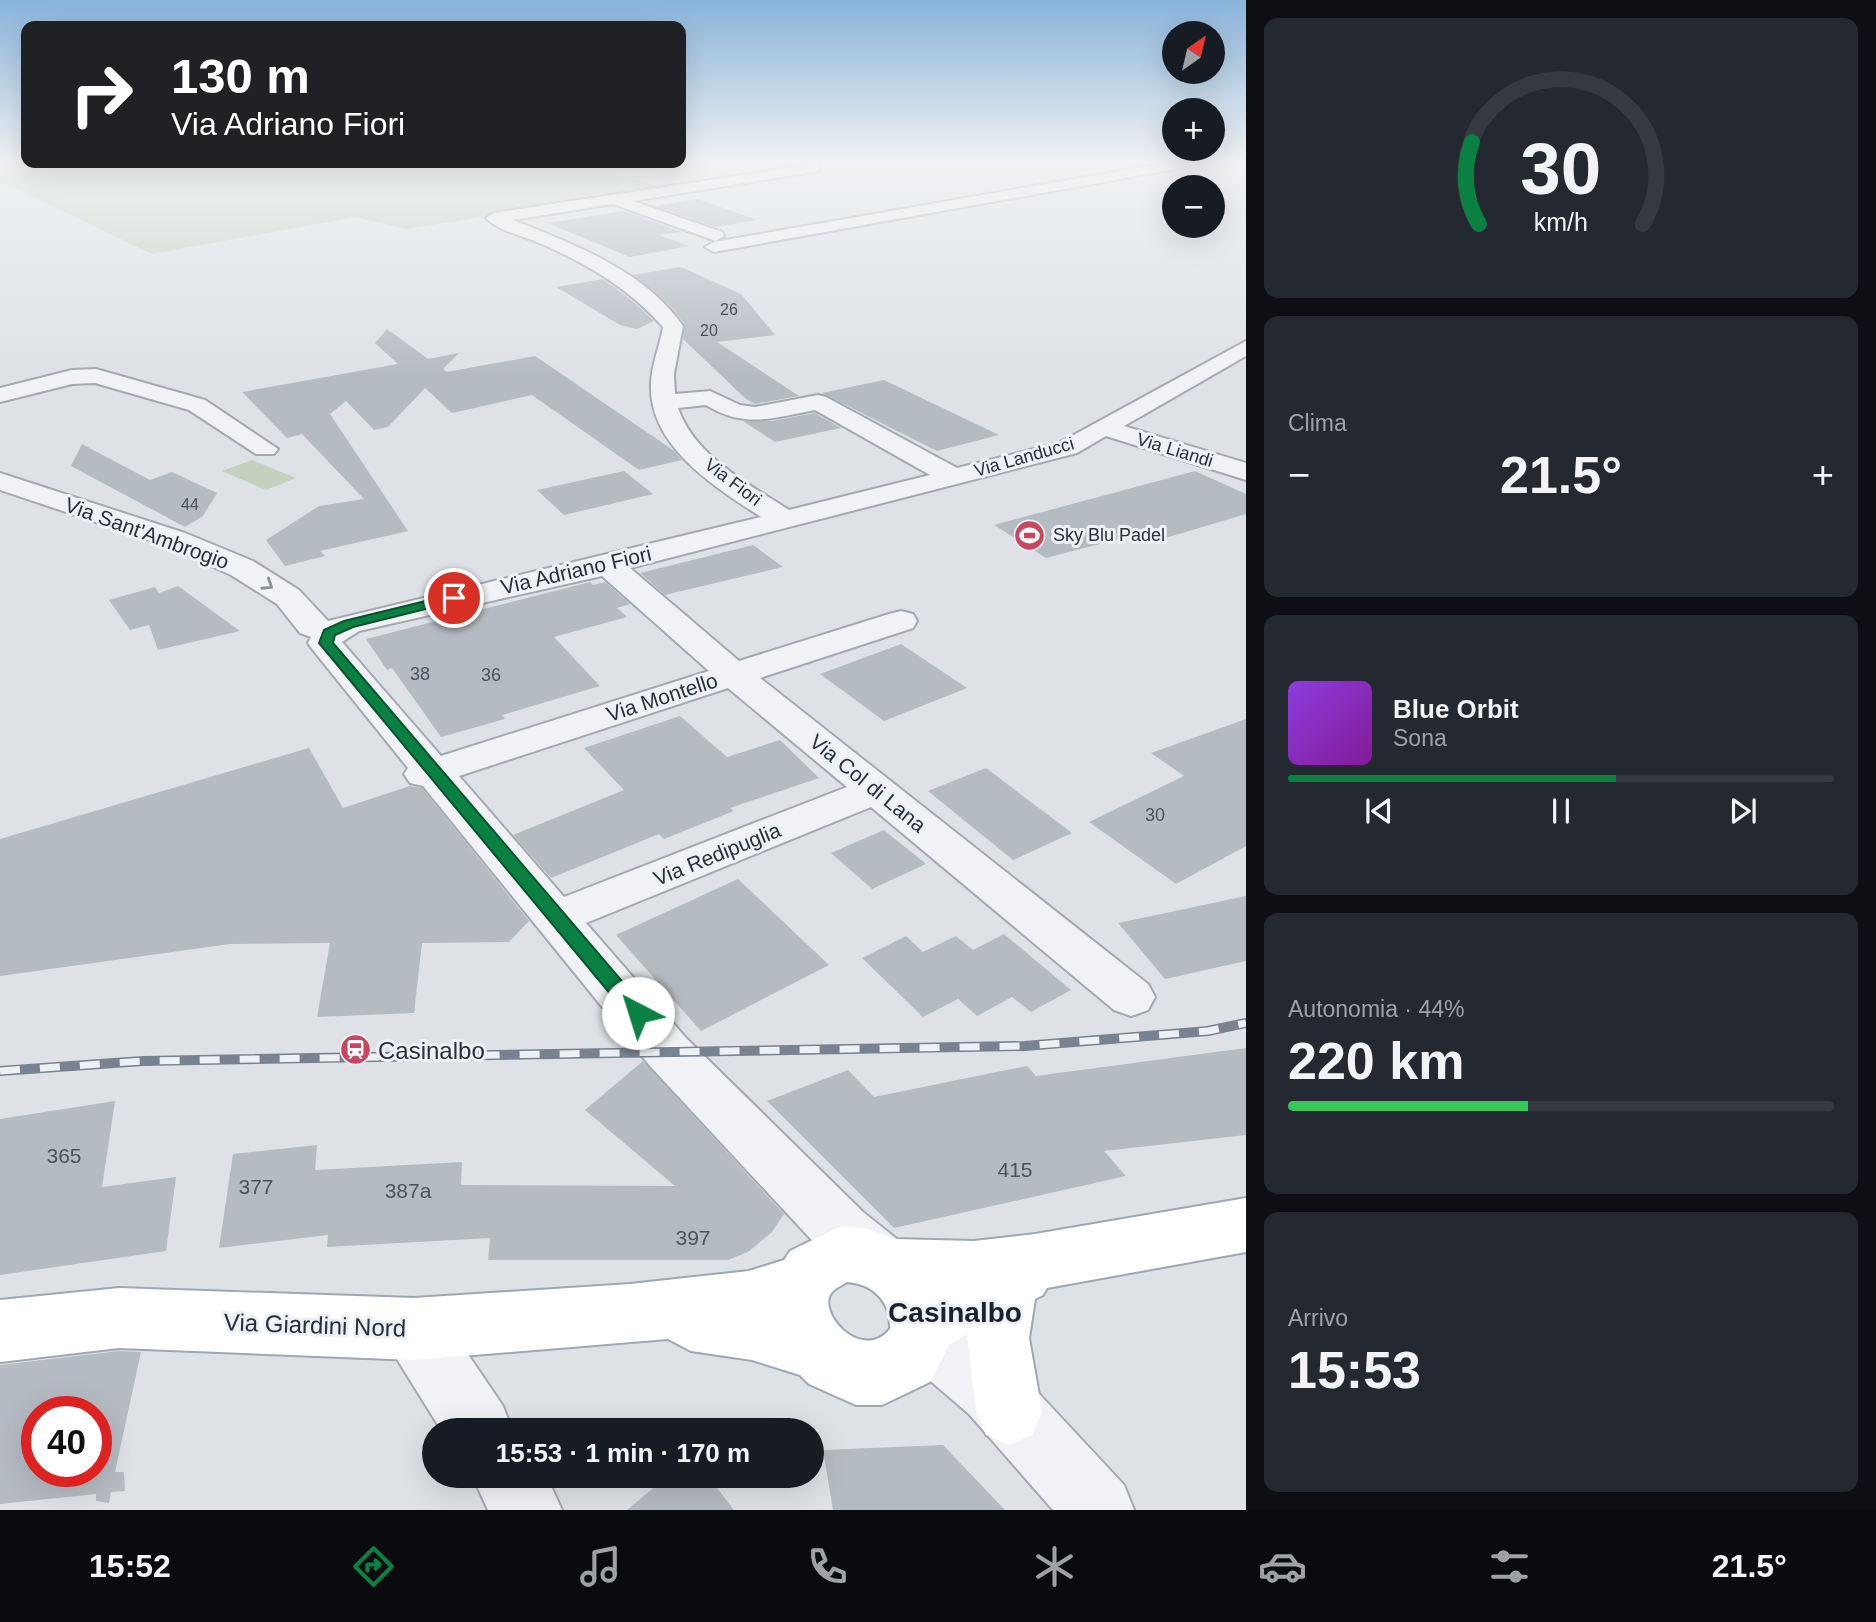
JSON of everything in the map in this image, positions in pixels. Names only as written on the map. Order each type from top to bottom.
[{"type":"main road","name":"Via Giardini Nord","points":[[1034,1270],[914,1341],[883,1373],[846,1370],[829,1362],[814,1348],[798,1316],[797,1299],[801,1284],[810,1270],[824,1260],[841,1254],[883,1263],[1034,1270],[1246,1225]]},
{"type":"main road","points":[[883,1263],[905,1279],[915,1295],[914,1341]]},
{"type":"main road","points":[[1009,1412],[998,1338],[1034,1270]]},
{"type":"main road","name":"Via Giardini Nord","points":[[0,1331],[118,1318],[414,1329],[630,1314],[749,1300],[801,1284]]},
{"type":"main road","name":"Via Giardini Nord","points":[[630,1314],[752,1329],[814,1348]]},
{"type":"street","name":"Via Fiori","points":[[529,232],[613,273],[654,301],[673,326],[662,388],[672,427],[712,470],[783,520]]},
{"type":"street","points":[[693,232],[715,242],[772,232]]},
{"type":"street","name":"Via Landucci","points":[[783,520],[1068,448],[1246,347]]},
{"type":"street","points":[[0,395],[87,376],[159,382],[208,390]]},
{"type":"street","points":[[159,382],[265,449]]},
{"type":"street","points":[[666,402],[710,398],[734,412],[755,414],[818,402],[954,477]]},
{"type":"street","name":"Via Liandi","points":[[1105,428],[1246,472]]},
{"type":"street","name":"Via Sant'Ambrogio","points":[[0,481],[175,539],[242,568],[288,597],[312,626],[329,633]]},
{"type":"street","name":"Via Adriano Fiori","points":[[329,633],[348,624],[608,565],[783,520]]},
{"type":"street","name":"Via Col di Lana","points":[[608,565],[733,674],[1131,997]]},
{"type":"street","name":"Via Montello","points":[[429,773],[901,621]]},
{"type":"street","points":[[329,633],[326,643],[429,773],[557,917],[668,1052],[842,1231],[883,1263]]},
{"type":"street","name":"Via Redipuglia","points":[[557,917],[876,790]]},
{"type":"street","points":[[801,1284],[813,1232],[806,1193]]},
{"type":"street","points":[[414,1329],[471,1418]]},
{"type":"street","points":[[914,1341],[939,1372],[1009,1412],[1098,1510]]},
{"type":"street","points":[[514,1488],[527,1510]]},
{"type":"green space","points":[[107,232],[270,232],[152,254]]},
{"type":"green space","points":[[252,460],[296,478],[266,490],[222,471]]},
{"type":"building","points":[[570,232],[678,232],[658,235],[689,246],[630,257]]},
{"type":"building","points":[[681,267],[741,294],[775,335],[717,342],[799,396],[755,404],[746,399],[683,339],[685,324],[669,305],[633,275]]},
{"type":"building","points":[[603,279],[654,321],[637,329],[620,325],[556,287]]},
{"type":"building","points":[[387,329],[428,359],[459,353],[443,369],[447,372],[535,356],[673,450],[682,460],[639,470],[532,395],[452,413],[425,388],[388,427],[374,430],[346,401],[330,414],[408,531],[320,551],[325,556],[285,566],[266,540],[319,506],[364,499],[302,434],[287,438],[242,392],[398,364],[375,343]]},
{"type":"building","points":[[884,380],[999,435],[937,451],[822,393]]},
{"type":"building","points":[[815,413],[841,428],[775,442],[743,421],[772,421]]},
{"type":"building","points":[[82,444],[150,480],[172,472],[217,493],[203,516],[185,527],[71,466]]},
{"type":"building","points":[[624,471],[653,494],[564,515],[537,490]]},
{"type":"building","points":[[1195,471],[1246,494],[1246,514],[1149,543],[1134,535],[1046,558],[994,525]]},
{"type":"building","points":[[753,545],[783,567],[665,595],[640,573]]},
{"type":"building","points":[[590,582],[593,585],[605,582],[630,604],[617,608],[627,617],[554,637],[600,686],[502,715],[505,719],[441,737],[392,668],[387,670],[366,639]]},
{"type":"building","points":[[178,586],[240,631],[158,650],[149,625],[130,630],[109,600],[155,587],[159,593]]},
{"type":"building","points":[[901,644],[967,688],[884,721],[820,674]]},
{"type":"building","points":[[680,716],[727,757],[780,740],[819,778],[730,808],[734,811],[664,839],[659,834],[551,878],[513,835],[624,790],[584,748]]},
{"type":"building","points":[[1246,719],[1246,846],[1176,884],[1089,822],[1184,776],[1151,753]]},
{"type":"building","points":[[309,748],[343,808],[410,786],[422,788],[529,921],[509,942],[422,943],[414,1013],[317,1017],[330,943],[230,944],[0,976],[0,839]]},
{"type":"building","points":[[986,768],[1072,833],[1013,860],[928,791]]},
{"type":"building","points":[[884,830],[926,864],[872,889],[831,853]]},
{"type":"building","points":[[738,879],[829,965],[701,1031],[616,935]]},
{"type":"building","points":[[1246,896],[1246,961],[1165,979],[1118,923]]},
{"type":"building","points":[[1004,934],[1071,990],[1031,1012],[1012,997],[977,1016],[958,999],[923,1017],[862,958],[906,936],[923,952],[956,936],[973,950]]},
{"type":"building","points":[[1246,1048],[1246,1135],[1104,1151],[1126,1176],[894,1228],[767,1101],[848,1070],[874,1097],[1027,1066],[1036,1076]]},
{"type":"building","points":[[643,1061],[784,1214],[772,1232],[748,1252],[728,1260],[488,1260],[490,1238],[327,1247],[328,1235],[219,1248],[233,1154],[317,1145],[315,1170],[462,1162],[461,1185],[675,1186],[585,1110]]},
{"type":"building","points":[[115,1101],[102,1187],[176,1177],[166,1251],[0,1275],[0,1119]]},
{"type":"building","points":[[119,1351],[141,1352],[115,1472],[124,1472],[125,1491],[111,1492],[109,1503],[96,1501],[96,1494],[0,1504],[0,1365]]},
{"type":"building","points":[[943,1445],[1005,1510],[833,1510],[824,1450]]},
{"type":"building","points":[[653,1488],[717,1488],[734,1510],[627,1510]]},
{"type":"railway","points":[[0,1071],[143,1061],[1025,1046],[1208,1031],[1246,1023]]},
{"type":"place","name":"Sky Blu Padel","points":[[1030,535]]},
{"type":"place","name":"Casinalbo","points":[[355,1050]]},
{"type":"district","name":"Casinalbo","points":[[955,1312]]},
{"type":"route","points":[[454,598],[348,624],[329,633],[325,639],[326,643],[638,1013]]}]
